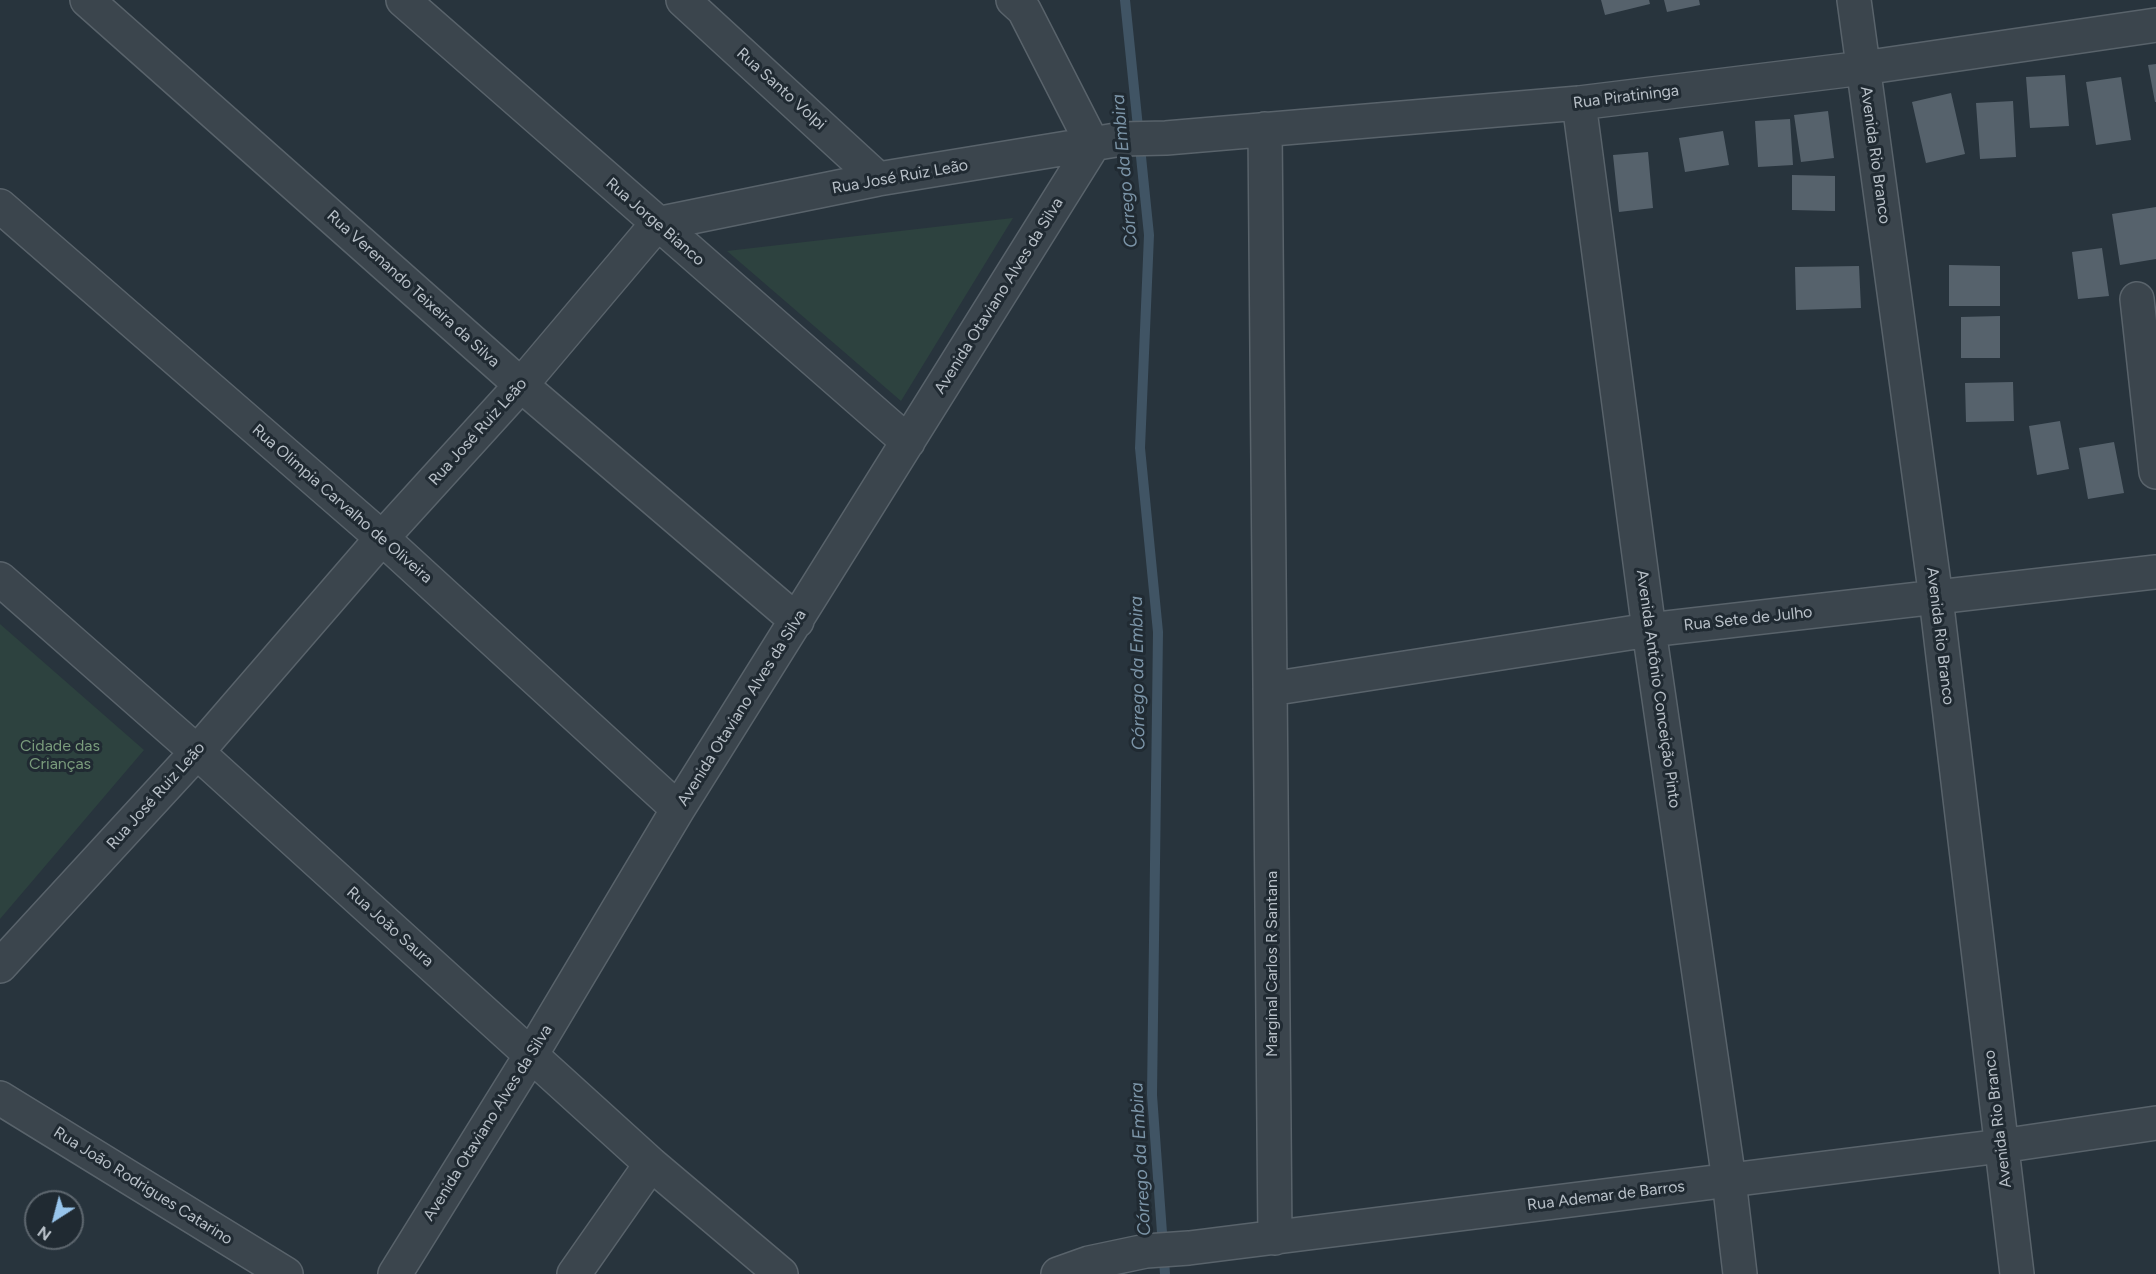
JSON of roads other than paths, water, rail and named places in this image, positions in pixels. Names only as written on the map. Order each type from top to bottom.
[{"type":"street","name":"Rua Verenando Teixeira da Silva","points":[[87,0],[521,385],[797,621]]},
{"type":"street","name":"Rua Jorge Bianco","points":[[403,0],[908,442]]},
{"type":"street","name":"Rua Santo Volpi","points":[[683,0],[878,179]]},
{"type":"street","points":[[1013,0],[1024,10],[1108,142]]},
{"type":"street","name":"Avenida Rio Branco","points":[[1854,0],[1935,598],[2017,1274]]},
{"type":"street","name":"Rua Piratininga","points":[[1108,142],[1579,104],[1863,68],[2156,25]]},
{"type":"street","name":"Avenida Antônio Conceição Pinto","points":[[1579,104],[1649,630],[1729,1180],[1740,1274]]},
{"type":"street","name":"Marginal Carlos R Santana","points":[[1265,129],[1275,1238]]},
{"type":"street","name":"Rua José Ruiz Leão","points":[[0,966],[197,752],[382,538],[521,385],[657,224],[878,179],[1108,142]]},
{"type":"street","name":"Avenida Otaviano Alves da Silva","points":[[395,1274],[531,1055],[678,809],[908,442],[1108,142]]},
{"type":"street","name":"Rua Olimpia Carvalho de Oliveira","points":[[0,206],[382,538],[678,809]]},
{"type":"street","points":[[2137,299],[2156,472]]},
{"type":"street","name":"Rua Sete de Julho","points":[[1270,690],[1649,630],[2156,572]]},
{"type":"street","name":"Rua João Saura","points":[[0,579],[197,752],[651,1164],[781,1274]]},
{"type":"street","name":"Rua João Rodrigues Catarino","points":[[0,1098],[286,1274]]},
{"type":"street","name":"Rua Ademar de Barros","points":[[1058,1274],[1089,1263],[1146,1251],[1275,1238],[2001,1146],[2156,1124]]},
{"type":"street","points":[[574,1274],[651,1164]]},
{"type":"waterway","name":"Córrego da Embira","points":[[1125,0],[1149,235],[1140,448],[1158,632],[1152,1095],[1165,1274]]},
{"type":"park label","name":"Cidade das Crianças","points":[[60,755]]}]
